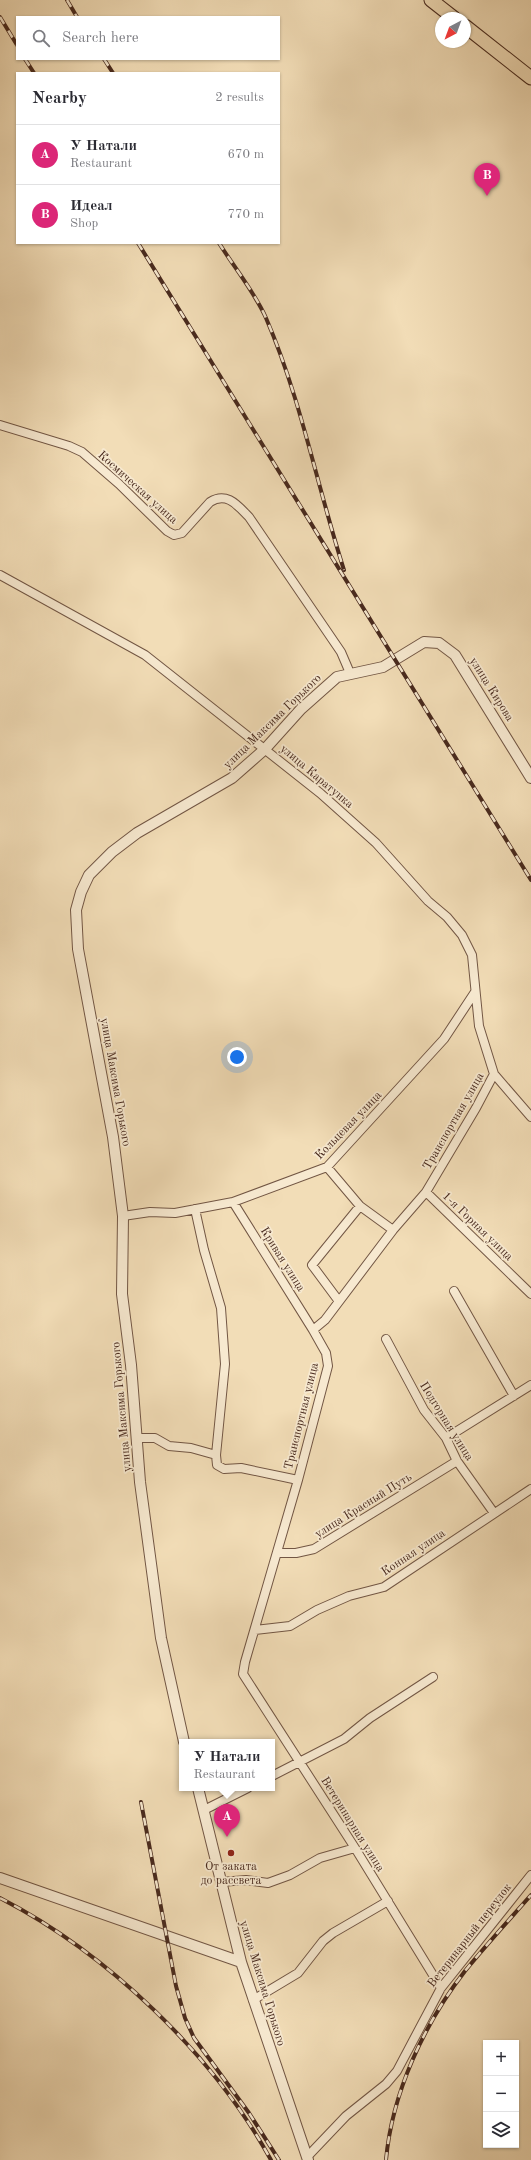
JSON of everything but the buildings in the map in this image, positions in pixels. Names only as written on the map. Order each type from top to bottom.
[{"type":"main road","points":[[431,0],[446,12]]},
{"type":"main road","points":[[471,31],[531,78]]},
{"type":"street","name":"Космическая улица","points":[[0,425],[68,446],[82,452],[119,484],[167,531],[174,535],[182,533],[210,502],[216,498],[230,499],[249,517],[341,652],[350,673]]},
{"type":"street","name":"улица Каратунка","points":[[0,575],[145,655],[320,793],[376,843],[428,901],[447,917],[462,935],[472,955],[480,1026],[494,1074]]},
{"type":"street","name":"улица Максима Горького","points":[[183,1739],[161,1638],[140,1487],[132,1365],[122,1294],[122,1216],[113,1137],[78,949],[76,910],[81,892],[89,875],[112,852],[137,833],[232,778],[265,749],[301,709],[325,686],[337,677],[383,667],[424,642],[439,643],[455,655]]},
{"type":"street","name":"улица Кирова","points":[[455,655],[531,778]]},
{"type":"street","name":"Кольцевая улица","points":[[122,1216],[150,1212],[175,1213],[233,1202],[327,1167],[444,1039],[475,992]]},
{"type":"street","points":[[494,1074],[531,1117]]},
{"type":"street","name":"Транспортная улица","points":[[243,1674],[245,1662],[298,1480],[328,1366],[326,1353],[314,1330],[325,1320],[338,1300],[392,1230],[426,1192],[476,1108],[494,1074]]},
{"type":"street","points":[[327,1167],[360,1206],[392,1230]]},
{"type":"street","name":"1-я Горная улица","points":[[426,1192],[531,1294]]},
{"type":"street","name":"Кривая улица","points":[[233,1202],[314,1330]]},
{"type":"street","points":[[338,1300],[312,1266],[360,1206]]},
{"type":"street","points":[[195,1209],[204,1250],[221,1308],[225,1364],[216,1455],[217,1466],[224,1469],[241,1468],[298,1480]]},
{"type":"street","points":[[454,1291],[514,1396]]},
{"type":"street","name":"Подгорная улица","points":[[386,1339],[424,1410],[446,1438],[457,1461],[494,1513]]},
{"type":"street","points":[[446,1438],[531,1385]]},
{"type":"street","points":[[137,1438],[155,1438],[169,1446],[191,1448],[216,1455]]},
{"type":"street","name":"улица Красный Путь","points":[[277,1553],[296,1553],[314,1549],[457,1461]]},
{"type":"street","name":"Конная улица","points":[[255,1630],[290,1626],[317,1610],[349,1596],[384,1586],[531,1489]]},
{"type":"street","name":"Ветеринарная улица","points":[[243,1674],[355,1848],[441,1988]]},
{"type":"street","points":[[275,1774],[344,1739],[370,1718],[433,1677]]},
{"type":"street","name":"улица Максима Горького","points":[[199,1791],[222,1882],[240,1962],[307,2158]]},
{"type":"street","points":[[204,1810],[242,1791]]},
{"type":"street","points":[[222,1882],[246,1880],[268,1883],[290,1875],[320,1858],[355,1848]]},
{"type":"street","name":"Ветеринарный переулок","points":[[307,2158],[346,2116],[386,2084],[396,2070],[441,1988],[531,1875]]},
{"type":"street","points":[[0,1878],[240,1962]]},
{"type":"street","points":[[253,2000],[298,1973],[323,1940],[388,1901]]},
{"type":"railway","points":[[67,0],[76,16]]},
{"type":"railway","points":[[0,17],[16,43]]},
{"type":"railway","points":[[26,60],[33,72]]},
{"type":"railway","points":[[105,60],[112,72]]},
{"type":"railway","points":[[139,244],[531,880]]},
{"type":"railway","points":[[220,244],[256,299],[266,318],[278,349],[299,411],[344,570]]},
{"type":"railway","points":[[141,1802],[176,1986],[185,2018],[194,2038],[249,2113],[279,2160]]},
{"type":"railway","points":[[386,2160],[389,2135],[403,2085],[412,2060],[436,2013],[465,1971],[531,1895]]},
{"type":"railway","points":[[0,1898],[40,1921],[79,1947],[117,1977],[154,2010],[188,2045],[219,2082],[247,2121],[271,2160]]},
{"type":"place","name":"Идеал","points":[[487,196]]},
{"type":"place","name":"У Натали","points":[[227,1837]]},
{"type":"place","name":"От заката до рассвета","points":[[231,1853]]}]
